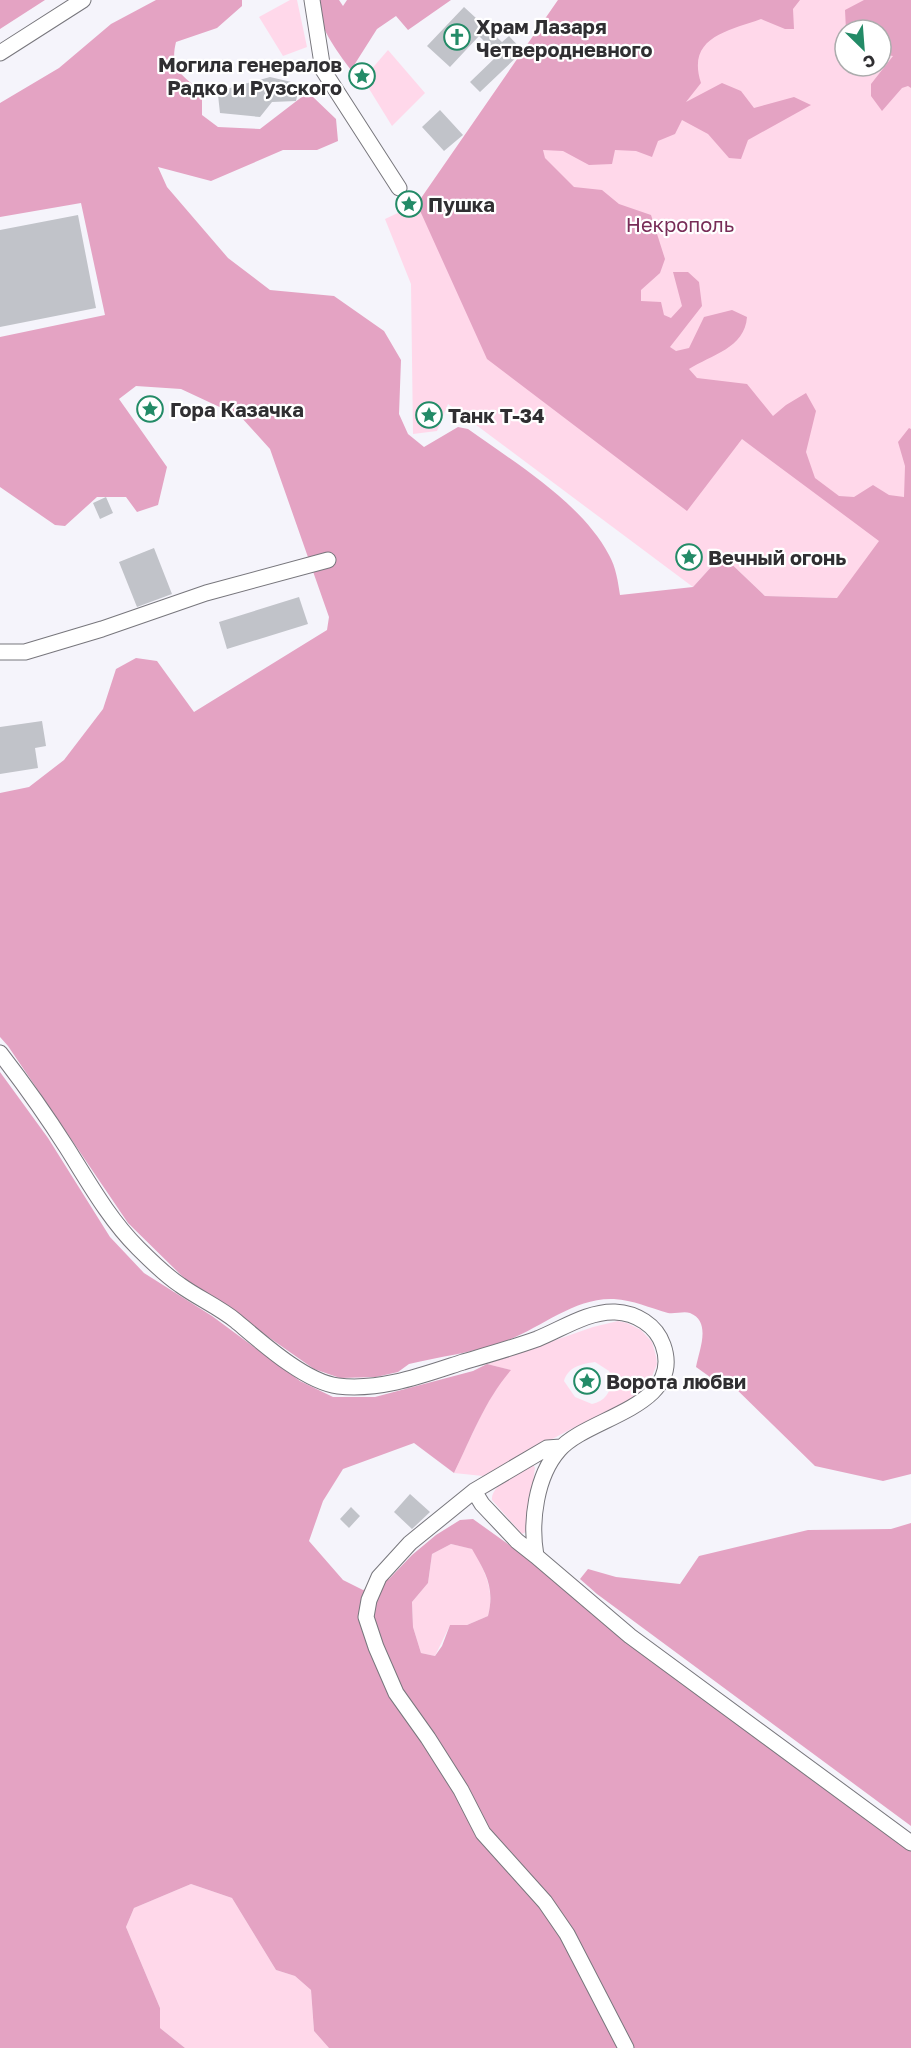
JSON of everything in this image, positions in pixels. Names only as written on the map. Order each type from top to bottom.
[{"type":"street","points":[[0,53],[83,0]]},
{"type":"street","points":[[312,0],[323,70],[399,188]]},
{"type":"street","points":[[0,652],[25,652],[102,629],[206,593],[328,560]]},
{"type":"street","points":[[0,1053],[39,1105],[111,1216],[137,1247],[177,1284],[232,1317],[270,1350],[309,1376],[336,1386],[370,1387],[410,1379],[506,1350],[593,1316],[613,1312],[623,1313],[635,1316],[647,1323],[658,1336],[665,1356],[665,1367],[657,1387],[629,1409],[597,1425],[561,1448],[545,1472],[537,1503],[533,1541],[536,1556]]},
{"type":"street","points":[[561,1448],[547,1448],[474,1491],[410,1543],[379,1577],[369,1600],[366,1617],[396,1693],[455,1781],[483,1833],[544,1902],[567,1934],[626,2048]]},
{"type":"street","points":[[474,1491],[482,1504],[517,1541],[630,1636],[911,1843]]},
{"type":"green space","points":[[290,0],[297,0],[307,47],[283,56],[259,17]]},
{"type":"green space","name":"Некрополь","points":[[558,0],[911,0],[911,554],[880,541],[838,598],[765,596],[722,555],[693,587],[448,404],[437,431],[413,434],[411,284],[385,219],[417,204]]},
{"type":"green space","points":[[388,50],[425,93],[392,126],[363,79]]},
{"type":"green space","points":[[618,1321],[627,1323],[641,1330],[652,1342],[657,1364],[651,1379],[637,1395],[483,1476],[454,1473],[486,1407],[510,1370],[487,1364],[593,1327]],"holes":[[[595,1362],[609,1371],[611,1376],[609,1392],[602,1400],[592,1404],[575,1397],[564,1381],[572,1369],[585,1364]]]},
{"type":"green space","points":[[532,1462],[535,1468],[526,1532],[522,1534],[492,1500],[501,1483]]},
{"type":"green space","points":[[451,1544],[473,1549],[488,1581],[490,1606],[488,1616],[467,1625],[450,1625],[435,1656],[421,1653],[413,1627],[412,1602],[428,1583],[432,1554]]},
{"type":"green space","points":[[191,1884],[232,1898],[276,1970],[295,1976],[311,1990],[314,2031],[329,2048],[185,2048],[160,2028],[160,2008],[126,1927],[134,1908]]},
{"type":"shaded area","points":[[0,0],[45,0],[0,29]]},
{"type":"shaded area","points":[[156,0],[242,0],[242,6],[217,28],[176,42],[174,52],[179,72],[202,92],[202,115],[218,127],[260,129],[303,96],[313,97],[336,119],[338,141],[317,150],[283,150],[211,181],[158,167],[167,187],[228,258],[270,290],[334,296],[384,331],[401,360],[399,414],[408,434],[424,447],[458,427],[468,429],[546,485],[582,518],[597,536],[613,564],[620,595],[693,587],[722,555],[765,596],[837,598],[879,541],[742,439],[687,511],[487,359],[417,204],[558,0],[800,0],[793,9],[794,29],[785,29],[761,19],[713,38],[699,55],[698,68],[701,83],[686,102],[722,83],[741,91],[754,108],[794,97],[811,105],[748,140],[741,159],[729,158],[708,134],[682,120],[675,134],[658,141],[652,157],[636,151],[615,150],[612,164],[589,165],[563,151],[543,150],[545,158],[574,187],[602,190],[619,204],[651,215],[665,259],[660,273],[641,290],[641,301],[661,302],[664,315],[671,318],[682,306],[673,272],[688,272],[699,282],[702,306],[670,347],[676,351],[689,348],[704,317],[732,310],[747,317],[745,328],[734,343],[689,369],[697,378],[747,384],[773,416],[806,393],[816,411],[806,452],[815,478],[839,496],[854,497],[873,485],[889,495],[904,497],[905,466],[898,442],[909,428],[911,429],[911,1474],[883,1481],[815,1466],[726,1379],[710,1377],[696,1367],[702,1337],[701,1323],[697,1317],[685,1312],[668,1313],[621,1300],[599,1300],[585,1303],[492,1346],[409,1364],[398,1372],[376,1377],[340,1378],[314,1369],[184,1278],[128,1223],[0,1037],[0,793],[29,787],[64,760],[103,709],[116,669],[136,658],[157,661],[194,712],[327,630],[329,617],[270,449],[241,417],[181,389],[136,386],[119,399],[167,467],[158,505],[137,512],[126,497],[97,497],[65,526],[55,525],[0,487],[0,337],[105,315],[81,203],[0,217],[0,103],[59,68],[111,24]]},
{"type":"shaded area","points":[[315,0],[339,0],[343,6],[347,0],[451,0],[408,30],[396,16],[377,29],[351,70],[324,28]]},
{"type":"shaded area","points":[[864,0],[911,0],[911,88],[908,86],[902,88],[882,111],[871,96],[871,84],[876,78],[893,78],[893,18],[845,18],[845,10]]},
{"type":"shaded area","points":[[0,1072],[48,1138],[110,1237],[144,1273],[212,1316],[300,1381],[333,1397],[375,1397],[473,1371],[487,1364],[511,1370],[486,1407],[454,1473],[414,1443],[343,1469],[323,1501],[309,1541],[343,1580],[363,1590],[389,1579],[412,1555],[436,1535],[460,1520],[473,1519],[526,1557],[728,1715],[911,1850],[911,2048],[329,2048],[314,2031],[311,1990],[295,1976],[276,1970],[232,1898],[191,1884],[134,1908],[126,1927],[160,2008],[160,2028],[185,2048],[0,2048]],"holes":[[[451,1544],[472,1549],[490,1589],[488,1616],[467,1625],[450,1625],[442,1646],[435,1656],[421,1653],[413,1627],[412,1602],[428,1583],[432,1554]]]},
{"type":"shaded area","points":[[911,1523],[911,1826],[597,1594],[580,1579],[588,1569],[616,1577],[680,1584],[699,1556],[808,1530],[891,1529]]},
{"type":"building","points":[[464,7],[502,42],[509,36],[523,51],[480,92],[470,82],[498,55],[479,36],[450,67],[427,46]]},
{"type":"building","points":[[270,77],[300,84],[296,101],[272,102],[260,117],[220,113],[218,95],[230,88]]},
{"type":"building","points":[[440,110],[463,135],[444,151],[422,127]]},
{"type":"building","points":[[78,215],[96,308],[0,327],[0,230]]},
{"type":"building","points":[[106,497],[113,513],[100,519],[93,503]]},
{"type":"building","points":[[154,548],[172,594],[137,607],[119,562]]},
{"type":"building","points":[[299,597],[308,624],[227,649],[219,622]]},
{"type":"building","points":[[42,721],[46,746],[35,748],[38,768],[0,774],[0,727]]},
{"type":"building","points":[[410,1494],[430,1512],[412,1529],[394,1512]]},
{"type":"building","points":[[351,1507],[360,1516],[349,1528],[340,1519]]},
{"type":"place","name":"Храм Лазаря Четверодневного","points":[[457,37]]},
{"type":"place","name":"Могила генералов Радко и Рузского","points":[[362,76]]},
{"type":"place","name":"Пушка","points":[[409,204]]},
{"type":"place","name":"Гора Казачка","points":[[150,409]]},
{"type":"place","name":"Танк Т-34","points":[[429,415]]},
{"type":"place","name":"Вечный огонь","points":[[689,557]]},
{"type":"place","name":"Ворота любви","points":[[587,1381]]}]
